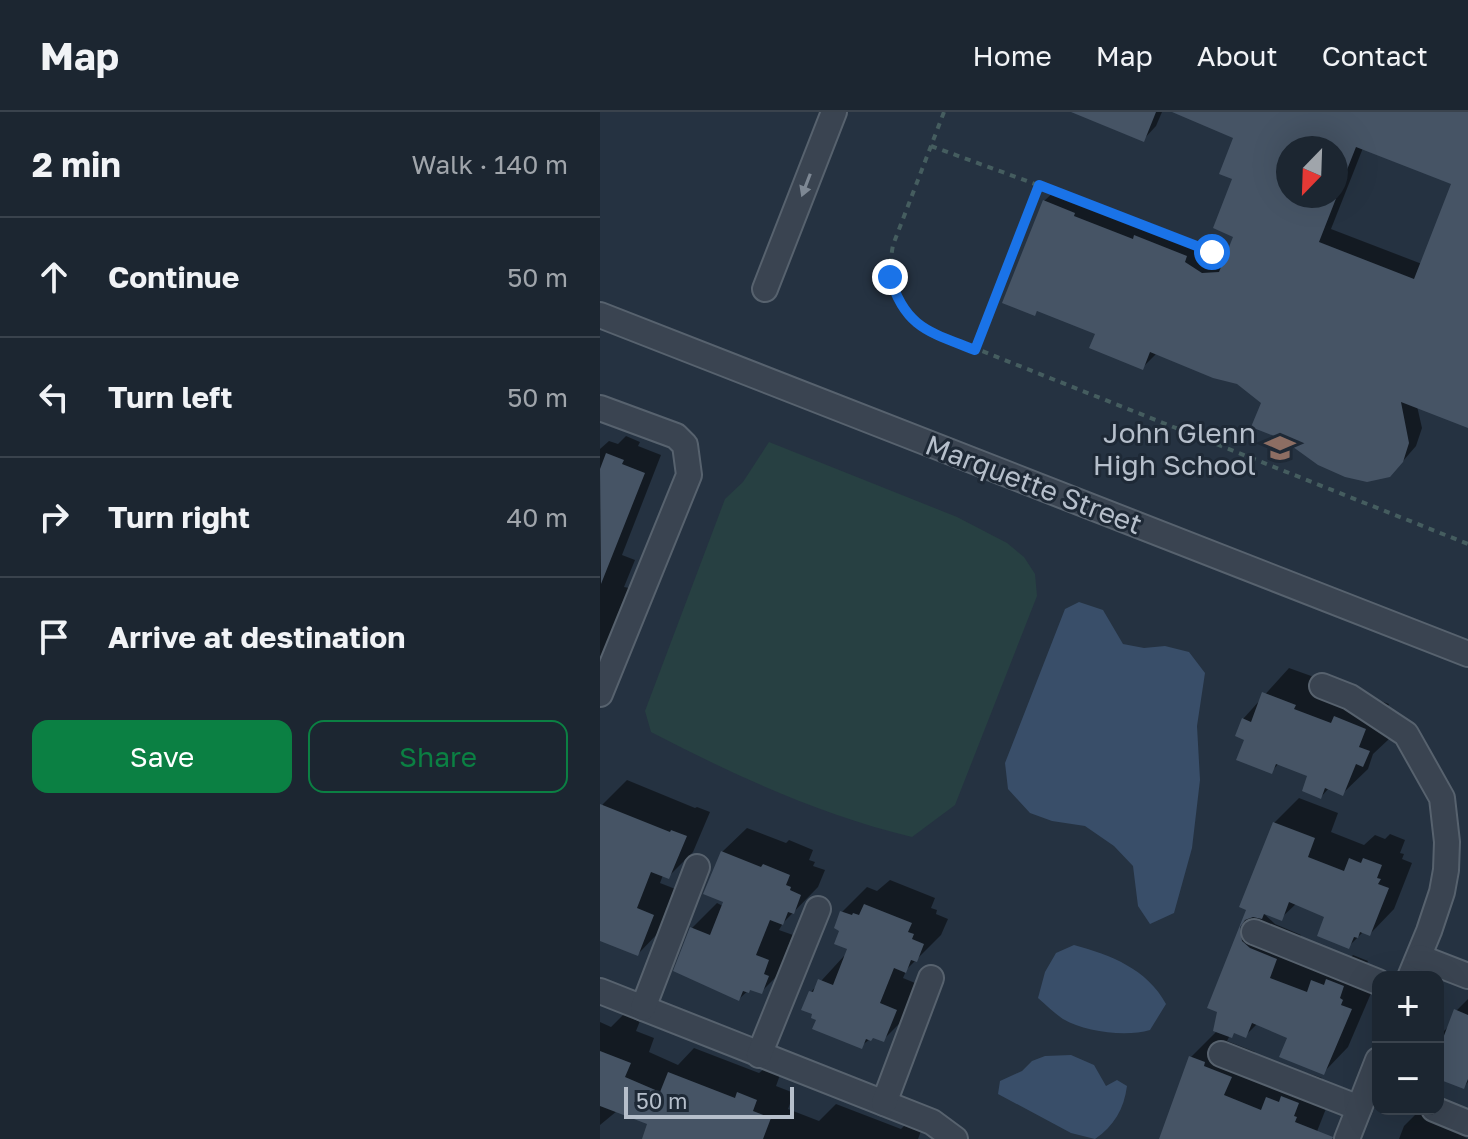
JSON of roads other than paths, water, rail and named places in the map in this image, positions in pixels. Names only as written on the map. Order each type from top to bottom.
[{"type":"street","points":[[765,289],[834,112]]},
{"type":"street","name":"Marquette Street","points":[[600,315],[1468,654]]},
{"type":"street","points":[[600,408],[676,436],[685,445],[689,475],[600,694]]},
{"type":"street","points":[[1322,686],[1350,697],[1406,734],[1442,798],[1446,870],[1442,892],[1414,967],[1468,976]]},
{"type":"street","points":[[1445,827],[1468,836]]},
{"type":"street","points":[[643,1008],[697,867]]},
{"type":"street","points":[[759,1055],[818,909]]},
{"type":"street","points":[[1254,932],[1372,980]]},
{"type":"street","points":[[884,1103],[931,978]]},
{"type":"street","points":[[600,991],[932,1122],[955,1139]]},
{"type":"street","points":[[1221,1054],[1359,1108]]},
{"type":"street","points":[[1347,1139],[1372,1082]]},
{"type":"street","points":[[1444,1113],[1468,1123]]},
{"type":"water","points":[[1079,602],[1103,610],[1123,644],[1144,648],[1165,646],[1189,652],[1205,673],[1197,726],[1200,780],[1192,848],[1174,913],[1150,924],[1138,906],[1133,866],[1114,846],[1085,826],[1052,821],[1030,813],[1008,789],[1005,763],[1065,609]]},
{"type":"water","points":[[1074,945],[1127,965],[1149,981],[1166,1004],[1150,1030],[1118,1033],[1082,1027],[1063,1019],[1038,998],[1045,972],[1056,953]]},
{"type":"water","points":[[1071,1055],[1094,1065],[1106,1086],[1117,1080],[1127,1086],[1117,1116],[1095,1139],[1071,1133],[998,1094],[1000,1081],[1022,1071],[1032,1061],[1045,1056]]},
{"type":"place","name":"John Glenn High School","points":[[1280,448]]}]
